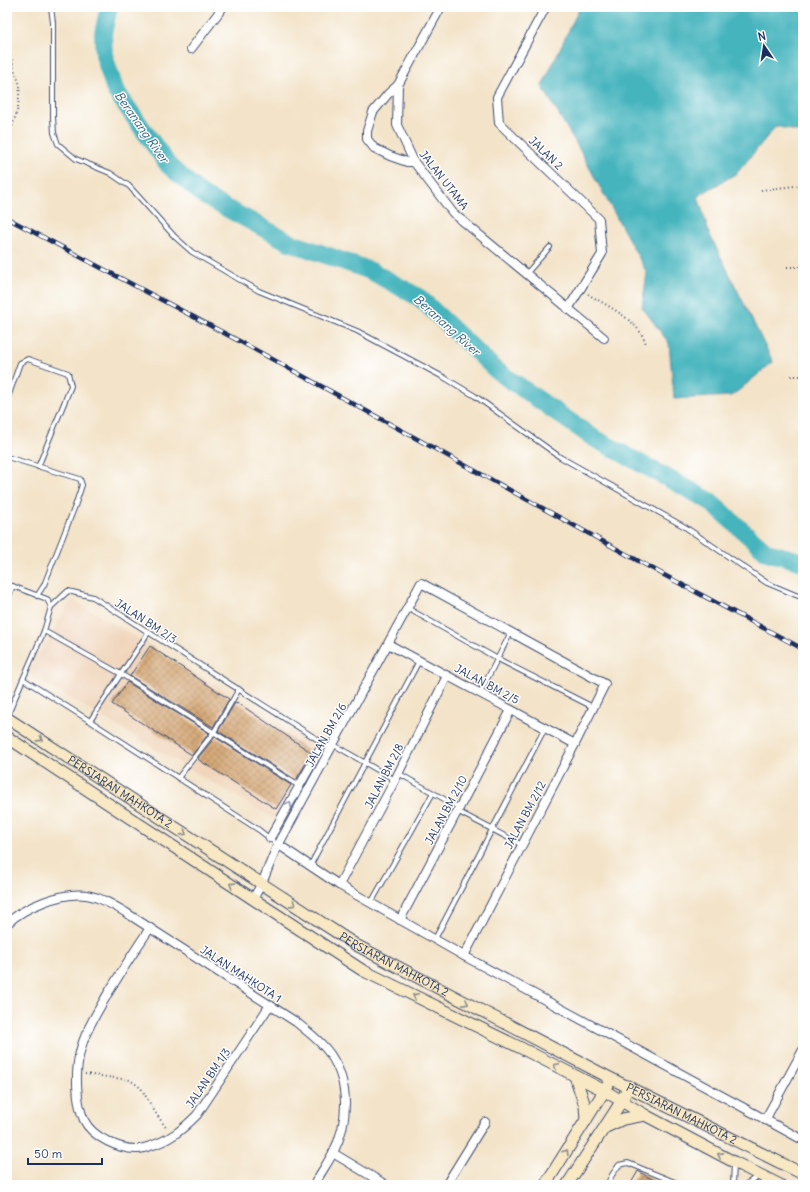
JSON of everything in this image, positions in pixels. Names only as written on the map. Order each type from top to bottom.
[{"type":"main road","name":"PERSIARAN MAHKOTA 2","points":[[7,718],[356,945],[612,1079],[629,1086],[803,1174]]},
{"type":"main road","name":"PERSIARAN MAHKOTA 2","points":[[7,736],[362,970],[575,1076],[645,1115],[780,1185]]},
{"type":"main road","points":[[575,1076],[585,1106],[586,1121]]},
{"type":"main road","points":[[546,1185],[612,1079]]},
{"type":"main road","points":[[567,1185],[622,1102],[629,1086]]},
{"type":"main road","points":[[605,1128],[623,1118],[645,1115]]},
{"type":"street","points":[[191,49],[223,7]]},
{"type":"street","name":"JALAN UTAMA","points":[[441,7],[398,85],[397,125],[414,162],[453,213],[604,338]]},
{"type":"street","name":"JALAN 2","points":[[544,7],[544,10],[497,97],[499,123],[599,219],[602,254],[568,308]]},
{"type":"street","points":[[398,85],[388,94],[373,112],[367,131],[367,140],[374,148],[390,156],[408,162],[414,162]]},
{"type":"street","name":"JALAN BM 2/6","points":[[253,899],[262,884],[279,845],[421,582],[511,632]]},
{"type":"street","name":"JALAN BM 2/12","points":[[464,956],[575,744],[604,684],[511,632]]},
{"type":"street","name":"JALAN BM 2/5","points":[[388,644],[575,744]]},
{"type":"street","name":"JALAN BM 2/8","points":[[339,885],[397,776],[447,676]]},
{"type":"street","name":"JALAN BM 2/10","points":[[400,920],[511,710]]},
{"type":"street","points":[[270,838],[323,744]]},
{"type":"street","points":[[279,845],[339,885],[435,940],[803,1140]]},
{"type":"street","name":"JALAN MAHKOTA 1","points":[[7,924],[13,918],[46,901],[66,895],[86,895],[105,901],[125,912],[270,1005],[296,1022],[316,1038],[329,1053],[338,1068],[346,1102],[339,1138],[333,1153],[314,1185]]},
{"type":"street","name":"JALAN BM 1/3","points":[[150,928],[122,970],[92,1021],[80,1052],[77,1073],[77,1090],[85,1121],[100,1137],[111,1144],[124,1148],[138,1149],[169,1139],[185,1127],[198,1115],[270,1005]]},
{"type":"street","points":[[765,1120],[803,1050]]},
{"type":"street","points":[[446,1185],[485,1122]]},
{"type":"street","points":[[333,1153],[386,1185]]},
{"type":"lane","points":[[51,7],[53,23],[53,117],[54,133],[58,144],[76,158],[110,173],[129,186],[174,237],[192,252],[260,291],[356,331],[445,378],[475,396],[560,457],[685,527],[767,583],[803,598]]},
{"type":"lane","points":[[526,274],[550,247]]},
{"type":"lane","points":[[7,400],[20,363],[28,359],[68,373],[71,386],[38,466]]},
{"type":"lane","points":[[7,457],[80,479],[82,485],[44,585],[37,596]]},
{"type":"lane","points":[[7,584],[47,599],[51,607],[44,631],[7,718]]},
{"type":"lane","points":[[7,600],[13,586]]},
{"type":"lane","name":"JALAN BM 2/3","points":[[51,607],[68,591],[93,597],[323,744],[332,746],[365,763],[433,793],[458,810],[522,845]]},
{"type":"lane","points":[[408,608],[498,659],[593,707]]},
{"type":"lane","points":[[44,631],[121,674],[299,786]]},
{"type":"lane","points":[[480,693],[511,632]]},
{"type":"lane","points":[[90,720],[148,633]]},
{"type":"lane","points":[[310,866],[420,661]]},
{"type":"lane","points":[[23,679],[90,720],[259,830],[279,845]]},
{"type":"lane","points":[[178,778],[214,732],[239,689]]},
{"type":"lane","points":[[435,940],[545,728]]},
{"type":"lane","points":[[370,903],[433,793]]},
{"type":"lane","points":[[733,1185],[734,1162]]},
{"type":"lane","points":[[607,1185],[619,1165],[628,1163],[682,1185]]},
{"type":"lane","points":[[745,1185],[760,1175]]},
{"type":"path","points":[[7,40],[13,66],[20,85],[18,108],[7,137]]},
{"type":"path","points":[[761,190],[803,185]]},
{"type":"path","points":[[787,267],[803,267]]},
{"type":"path","points":[[580,289],[630,320],[644,337],[646,344]]},
{"type":"path","points":[[791,376],[803,376]]},
{"type":"path","points":[[77,1073],[130,1080],[141,1088],[155,1112],[173,1136]]},
{"type":"shaded area","points":[[72,599],[320,747],[276,820],[27,673]]},
{"type":"water","points":[[580,7],[803,7],[803,133],[776,126],[737,173],[698,196],[709,233],[773,362],[732,396],[674,399],[669,343],[642,307],[647,273],[577,145],[542,86]]},
{"type":"building","points":[[150,646],[229,699],[213,727],[130,676]]},
{"type":"building","points":[[127,682],[209,733],[192,755],[112,704]]},
{"type":"building","points":[[235,703],[238,703],[312,753],[296,780],[218,731]]},
{"type":"building","points":[[215,737],[291,785],[276,809],[199,760],[198,758]]},
{"type":"building","points":[[638,1171],[662,1185],[630,1185]]},
{"type":"waterway","name":"Beranang River","points":[[109,7],[103,33],[104,55],[115,90],[169,166],[204,196],[289,242],[371,271],[420,298],[496,370],[592,437],[708,500],[767,552],[803,562]]},
{"type":"railway","points":[[7,218],[241,342],[664,575],[803,649]]}]
